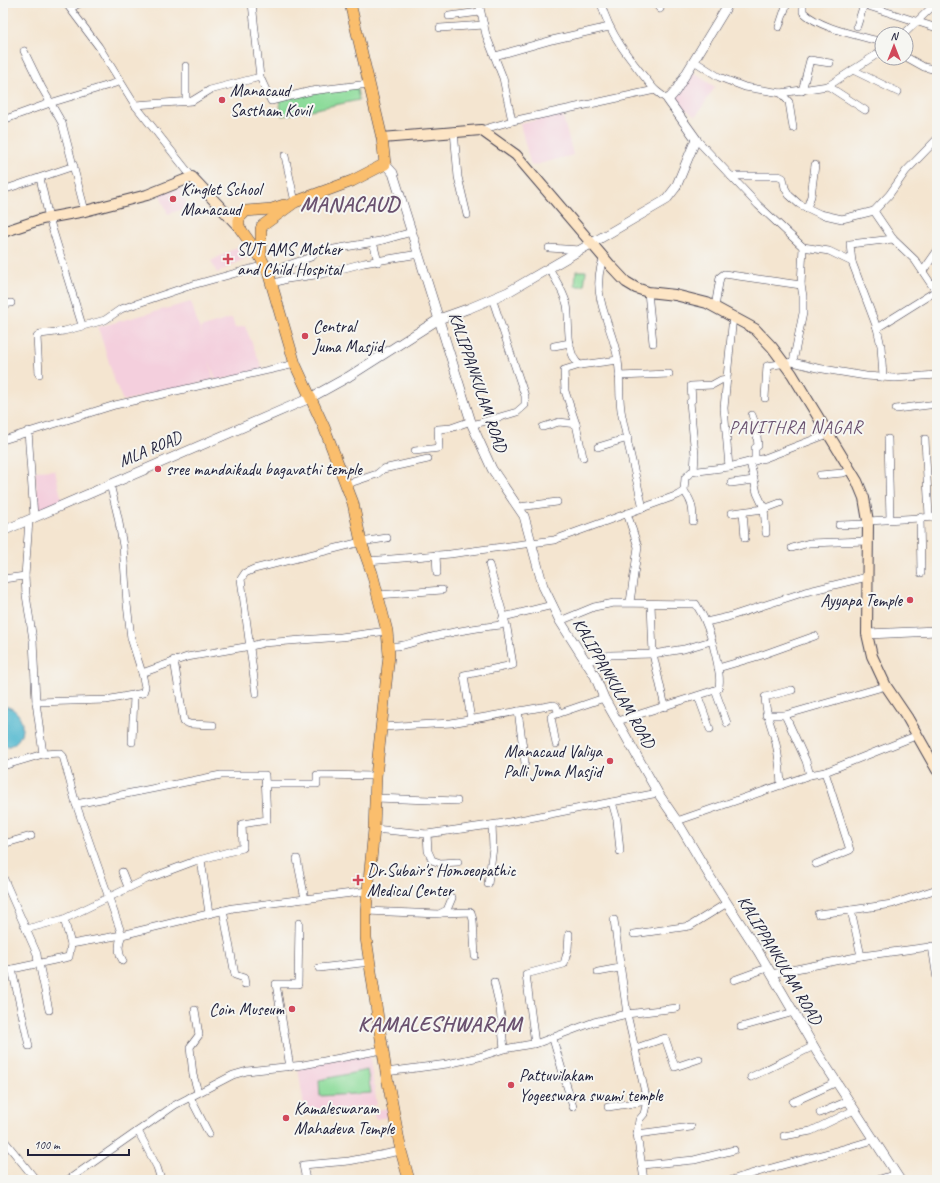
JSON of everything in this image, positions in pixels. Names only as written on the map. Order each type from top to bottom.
[{"type":"main road","points":[[225,212],[251,212],[272,209],[352,181],[385,164],[382,138],[350,3]]},
{"type":"main road","points":[[382,138],[481,130],[516,155],[626,282],[636,288],[648,292],[689,298],[715,307],[755,329],[788,362],[792,374],[857,481],[864,498],[868,523],[867,634],[872,656],[886,686],[918,735],[937,770]]},
{"type":"main road","points":[[3,232],[49,218],[85,211],[147,195],[192,177],[241,230],[265,265]]},
{"type":"main road","points":[[241,230],[253,235],[295,202]]},
{"type":"main road","points":[[251,212],[261,217],[265,265],[295,364],[347,484],[353,503],[361,542],[378,595],[386,631],[389,655],[376,776],[374,829],[366,911],[366,938],[382,1050],[401,1151],[409,1180]]},
{"type":"main road","points":[[241,230],[239,218],[251,212]]},
{"type":"street","points":[[80,3],[68,6],[99,47],[119,82],[135,105],[192,177]]},
{"type":"street","points":[[252,3],[260,77],[271,101],[311,92],[369,84]]},
{"type":"street","points":[[479,3],[486,36],[503,78],[512,121]]},
{"type":"street","points":[[601,3],[609,27],[622,48],[655,90],[668,100],[696,139],[758,205],[803,247],[829,251],[852,262]]},
{"type":"street","points":[[668,100],[694,61],[729,3]]},
{"type":"street","points":[[779,27],[787,3]]},
{"type":"street","points":[[803,3],[803,12],[809,18],[823,24],[874,40]]},
{"type":"street","points":[[911,26],[936,3]]},
{"type":"street","points":[[857,26],[862,4],[937,28]]},
{"type":"street","points":[[449,16],[480,12]]},
{"type":"street","points":[[440,28],[484,25]]},
{"type":"street","points":[[495,56],[552,40],[609,27]]},
{"type":"street","points":[[24,51],[50,103],[62,123],[85,211]]},
{"type":"street","points":[[694,61],[719,77],[745,87],[782,93],[828,86],[874,56]]},
{"type":"street","points":[[802,91],[810,60],[830,63]]},
{"type":"street","points":[[914,61],[924,67],[937,70]]},
{"type":"street","points":[[186,66],[186,101]]},
{"type":"street","points":[[853,70],[898,92]]},
{"type":"street","points":[[135,105],[192,101],[210,90],[260,77]]},
{"type":"street","points":[[3,120],[50,103],[119,82]]},
{"type":"street","points":[[828,86],[865,110]]},
{"type":"street","points":[[481,130],[512,121],[655,90]]},
{"type":"street","points":[[782,93],[789,102],[793,128]]},
{"type":"street","points":[[454,131],[458,177],[467,215]]},
{"type":"street","name":"MLA ROAD","points":[[3,531],[310,398],[348,377],[439,319],[508,292],[666,200],[676,187],[696,139]]},
{"type":"street","points":[[731,176],[779,176],[784,178],[785,188],[789,195],[807,208],[820,214],[842,219],[874,211],[889,195],[911,165],[937,140]]},
{"type":"street","points":[[285,156],[295,202]]},
{"type":"street","name":"KALIPPANKULAM ROAD","points":[[385,164],[393,173],[472,423],[492,469],[502,486],[519,507],[524,516],[543,586],[560,621],[594,676],[604,698],[658,793],[677,821],[848,1101],[898,1177]]},
{"type":"street","points":[[807,208],[811,196],[815,165]]},
{"type":"street","points":[[3,190],[74,166]]},
{"type":"street","points":[[40,178],[49,218],[82,325]]},
{"type":"street","points":[[874,211],[892,239],[915,260],[937,292],[877,328]]},
{"type":"street","points":[[39,374],[37,337],[40,334],[64,331],[105,320],[121,309],[190,286],[265,265],[311,257],[317,252],[373,242],[412,232]]},
{"type":"street","points":[[883,377],[881,346],[877,328],[852,262],[850,244],[892,239]]},
{"type":"street","points":[[373,242],[378,262]]},
{"type":"street","points":[[788,362],[803,313],[803,296],[801,285],[803,247]]},
{"type":"street","points":[[549,248],[580,250]]},
{"type":"street","points":[[923,271],[937,251]]},
{"type":"street","points":[[271,284],[287,279],[322,274],[364,263],[378,262],[419,254]]},
{"type":"street","points":[[604,257],[599,269],[599,294],[618,360],[622,415],[643,508]]},
{"type":"street","points":[[549,268],[567,304],[570,343],[575,361],[580,365]]},
{"type":"street","points":[[715,307],[720,277],[724,274],[801,285]]},
{"type":"street","points":[[648,292],[653,343]]},
{"type":"street","points":[[415,451],[439,448],[438,429],[451,428],[517,412],[525,405],[525,396],[492,298]]},
{"type":"street","points":[[3,304],[11,303]]},
{"type":"street","points":[[729,467],[724,408],[733,316]]},
{"type":"street","points":[[554,346],[570,343]]},
{"type":"street","points":[[583,457],[576,424],[565,391],[564,370],[580,365],[618,360]]},
{"type":"street","points":[[765,398],[767,366],[788,362],[817,368],[883,377],[937,376]]},
{"type":"street","points":[[3,440],[114,405],[295,364]]},
{"type":"street","points":[[619,376],[669,374]]},
{"type":"street","points":[[694,471],[695,455],[690,402],[692,400],[691,386],[712,385],[721,380],[727,379]]},
{"type":"street","points":[[896,409],[937,404]]},
{"type":"street","points":[[752,414],[756,426],[758,446],[758,448],[754,448],[754,480],[757,493],[764,509],[766,533]]},
{"type":"street","points":[[543,427],[559,422],[576,424]]},
{"type":"street","points":[[28,431],[32,518],[25,576],[33,640],[36,702],[43,754]]},
{"type":"street","points":[[693,521],[693,507],[690,498],[684,491],[685,478],[688,474],[694,471],[729,467],[753,462],[828,434]]},
{"type":"street","points":[[598,447],[628,438]]},
{"type":"street","points":[[888,439],[890,519]]},
{"type":"street","points":[[925,439],[929,516]]},
{"type":"street","points":[[347,484],[377,474],[383,469],[428,459]]},
{"type":"street","points":[[820,475],[843,473],[850,470]]},
{"type":"street","points":[[731,483],[754,480]]},
{"type":"street","points":[[36,702],[106,700],[134,696],[143,693],[145,687],[132,638],[127,604],[123,546],[110,484]]},
{"type":"street","points":[[368,561],[436,555],[554,540],[678,495],[684,491]]},
{"type":"street","points":[[519,507],[557,502]]},
{"type":"street","points":[[732,513],[764,509],[780,503]]},
{"type":"street","points":[[743,512],[745,538]]},
{"type":"street","points":[[627,513],[638,547],[630,602]]},
{"type":"street","points":[[839,524],[868,523],[890,519],[937,516]]},
{"type":"street","points":[[920,517],[921,573]]},
{"type":"street","points":[[256,694],[241,579],[245,574],[254,569],[361,542],[387,538]]},
{"type":"street","points":[[792,548],[809,543],[867,541]]},
{"type":"street","points":[[436,555],[437,573]]},
{"type":"street","points":[[471,720],[464,675],[513,665],[507,628],[489,565]]},
{"type":"street","points":[[3,579],[25,576]]},
{"type":"street","points":[[706,622],[805,592],[867,577]]},
{"type":"street","points":[[378,595],[442,590]]},
{"type":"street","points":[[560,621],[594,607],[614,603],[696,604],[706,622],[718,668],[720,685],[715,690],[618,721]]},
{"type":"street","points":[[651,604],[653,654],[665,706]]},
{"type":"street","points":[[503,617],[552,605]]},
{"type":"street","points":[[388,646],[408,645],[472,628],[501,624],[503,617]]},
{"type":"street","points":[[142,673],[174,660],[250,646],[263,642],[341,637],[386,631]]},
{"type":"street","points":[[867,634],[937,631]]},
{"type":"street","points":[[718,668],[759,656],[815,636]]},
{"type":"street","points":[[584,662],[610,655],[653,654],[684,649],[711,641]]},
{"type":"street","points":[[174,660],[184,722],[190,724],[213,725]]},
{"type":"street","points":[[766,714],[785,715],[886,686]]},
{"type":"street","points":[[715,690],[727,723]]},
{"type":"street","points":[[781,785],[777,750],[766,714],[765,697],[792,690]]},
{"type":"street","points":[[132,742],[134,696]]},
{"type":"street","points":[[698,696],[710,730]]},
{"type":"street","points":[[556,744],[551,717],[558,713],[604,698]]},
{"type":"street","points":[[382,727],[451,723],[554,705],[556,706],[558,713]]},
{"type":"street","points":[[518,711],[525,763]]},
{"type":"street","points":[[785,715],[806,761],[810,775]]},
{"type":"street","points":[[677,821],[810,775],[825,772],[918,735]]},
{"type":"street","points":[[3,766],[43,754],[60,753],[63,756],[76,804],[122,935],[119,943],[120,956],[123,961]]},
{"type":"street","points":[[816,864],[850,850],[825,772]]},
{"type":"street","points":[[26,930],[64,919],[128,887],[201,860],[243,848],[242,824],[267,820],[265,774],[221,775],[76,804]]},
{"type":"street","points":[[265,784],[317,784],[317,775],[376,776]]},
{"type":"street","points":[[374,829],[427,834],[492,825],[658,793]]},
{"type":"street","points":[[375,798],[457,801]]},
{"type":"street","points":[[612,802],[617,820],[620,852]]},
{"type":"street","points":[[488,884],[494,848],[492,825]]},
{"type":"street","points":[[427,834],[428,851],[432,860],[440,863],[458,862]]},
{"type":"street","points":[[3,844],[31,836]]},
{"type":"street","points":[[297,859],[305,899]]},
{"type":"street","points":[[201,860],[209,913]]},
{"type":"street","points":[[122,872],[128,887]]},
{"type":"street","points":[[3,877],[37,954],[49,1010]]},
{"type":"street","points":[[818,914],[892,904],[937,889]]},
{"type":"street","points":[[71,944],[122,935],[223,910],[368,891]]},
{"type":"street","points":[[443,913],[452,898]]},
{"type":"street","points":[[634,934],[690,926],[727,903]]},
{"type":"street","points":[[223,910],[235,975],[244,978],[245,984]]},
{"type":"street","points":[[851,910],[861,956]]},
{"type":"street","points":[[366,911],[443,913],[471,912],[475,956]]},
{"type":"street","points":[[3,971],[69,957],[71,944],[64,919]]},
{"type":"street","points":[[614,920],[627,1014],[647,1101],[644,1114],[637,1126],[644,1180]]},
{"type":"street","points":[[290,1067],[276,984],[298,984],[297,946],[299,923]]},
{"type":"street","points":[[535,1044],[526,974],[564,964],[568,949],[568,934]]},
{"type":"street","points":[[734,980],[769,971],[935,946],[937,979]]},
{"type":"street","points":[[319,968],[370,962]]},
{"type":"street","points":[[598,972],[620,968]]},
{"type":"street","points":[[12,969],[29,1046]]},
{"type":"street","points":[[494,982],[500,1008],[504,1050]]},
{"type":"street","points":[[386,1072],[479,1058],[504,1050],[535,1044],[594,1022],[627,1014],[677,1008]]},
{"type":"street","points":[[195,1010],[199,1035],[190,1047],[193,1075],[198,1092]]},
{"type":"street","points":[[740,1027],[794,1012]]},
{"type":"street","points":[[553,1038],[573,1107]]},
{"type":"street","points":[[636,1048],[665,1038],[675,1067],[699,1060]]},
{"type":"street","points":[[750,1077],[814,1046]]},
{"type":"street","points":[[68,1180],[190,1097],[233,1075],[247,1071],[290,1067],[382,1050]]},
{"type":"street","points":[[793,1102],[837,1082]]},
{"type":"street","points":[[190,1097],[209,1134]]},
{"type":"street","points":[[608,1107],[647,1101]]},
{"type":"street","points":[[820,1113],[848,1101]]},
{"type":"street","points":[[784,1136],[811,1131],[854,1110]]},
{"type":"street","points":[[637,1134],[691,1127]]},
{"type":"street","points":[[138,1131],[157,1167],[161,1180]]},
{"type":"street","points":[[3,1139],[36,1180]]},
{"type":"street","points":[[732,1180],[764,1169],[840,1151],[873,1140]]},
{"type":"street","points":[[642,1165],[694,1160],[734,1150]]},
{"type":"street","points":[[306,1180],[303,1165],[349,1160],[401,1151]]},
{"type":"street","points":[[877,1180],[898,1177]]},
{"type":"shaded area","points":[[692,72],[715,87],[696,116],[673,101]]},
{"type":"shaded area","points":[[562,113],[573,155],[531,166],[520,124]]},
{"type":"shaded area","name":"Kinglet School Manacaud","points":[[178,183],[188,207],[168,214],[158,190]]},
{"type":"shaded area","name":"SUT AMS Mother and Child Hospital","points":[[239,246],[246,258],[217,273],[211,261]]},
{"type":"shaded area","points":[[191,302],[203,340],[200,328],[232,318],[235,328],[245,326],[263,370],[216,381],[209,360],[214,380],[123,401],[115,382],[98,327]]},
{"type":"shaded area","points":[[55,470],[62,502],[38,510],[35,471]]},
{"type":"shaded area","points":[[369,1054],[377,1105],[305,1114],[298,1067]]},
{"type":"shaded area","points":[[388,1108],[390,1117],[375,1119],[373,1111]]},
{"type":"green space","points":[[356,84],[359,100],[282,116],[279,99]]},
{"type":"green space","points":[[576,271],[586,271],[584,286],[575,286]]},
{"type":"green space","points":[[367,1070],[371,1093],[320,1096],[319,1080]]},
{"type":"water","points":[[3,706],[11,708],[17,713],[21,720],[22,727],[21,734],[17,740],[11,745],[3,747]]},
{"type":"place","name":"Manacaud Sastham Kovil","points":[[222,100]]},
{"type":"place","name":"Kinglet School Manacaud","points":[[173,199]]},
{"type":"place","name":"SUT AMS Mother and Child Hospital","points":[[228,259]]},
{"type":"place","name":"Central Juma Masjid","points":[[305,336]]},
{"type":"place","name":"sree mandaikadu bagavathi temple","points":[[158,469]]},
{"type":"place","name":"Ayyapa Temple","points":[[910,600]]},
{"type":"place","name":"Manacaud Valiya Palli Juma Masjid","points":[[610,761]]},
{"type":"place","name":"Dr.Subair's Homoeopathic Medical Center","points":[[358,880]]},
{"type":"place","name":"Coin Museum","points":[[292,1009]]},
{"type":"place","name":"Pattuvilakam Yogeeswara swami temple","points":[[511,1085]]},
{"type":"place","name":"Kamaleswaram Mahadeva Temple","points":[[286,1118]]},
{"type":"district","name":"MANACAUD","points":[[350,204]]},
{"type":"district","name":"PAVITHRA NAGAR","points":[[796,427]]},
{"type":"district","name":"KAMALESHWARAM","points":[[440,1024]]}]
